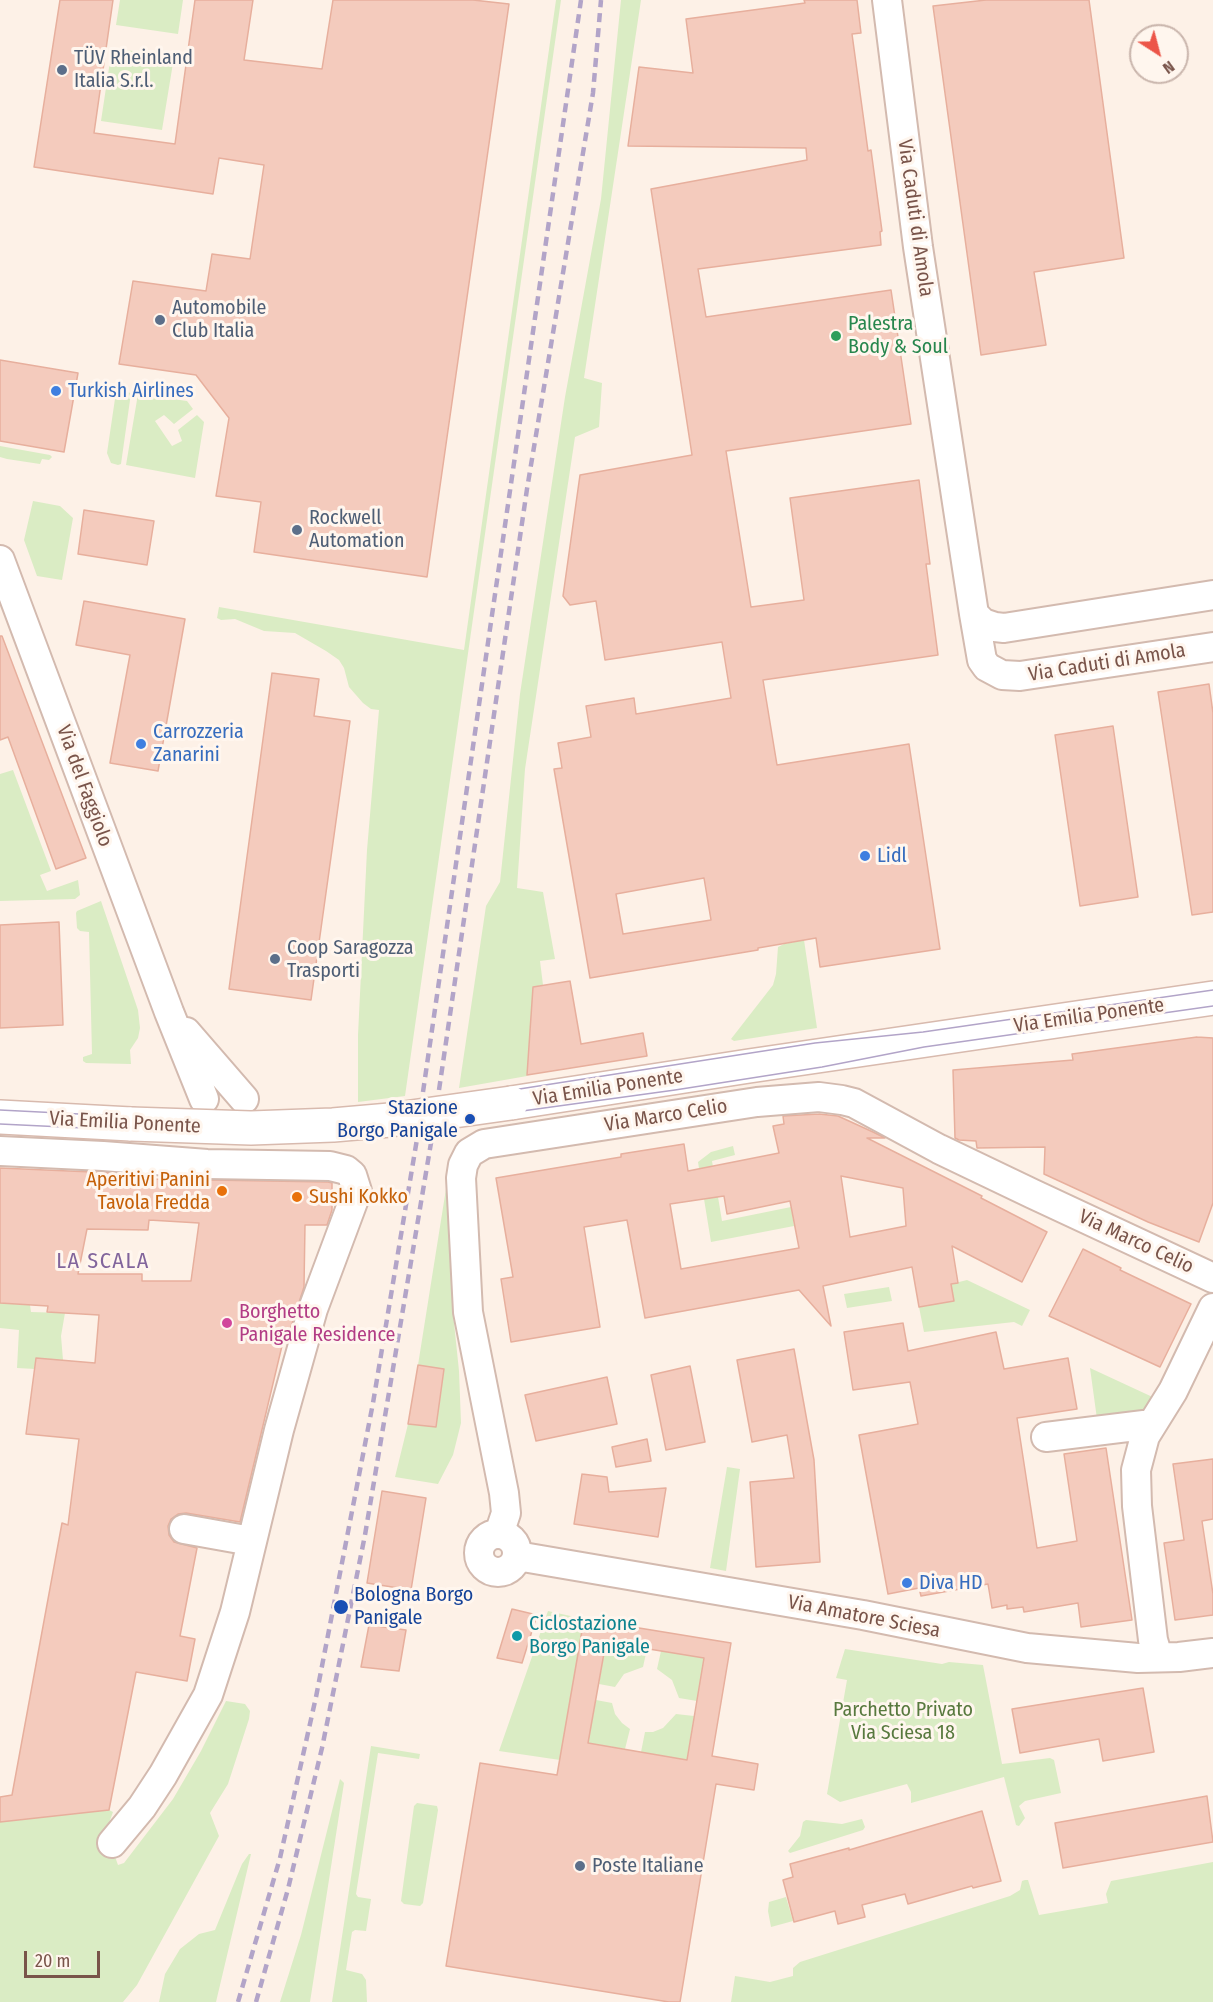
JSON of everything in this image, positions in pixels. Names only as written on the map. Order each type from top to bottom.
[{"type":"main road","name":"Via Emilia Ponente","points":[[0,1117],[259,1128],[390,1120],[1213,998]]},
{"type":"street","name":"Via Caduti di Amola","points":[[887,0],[918,247],[982,660],[993,670],[1010,676],[1020,676],[1213,647]]},
{"type":"street","name":"Via del Faggiolo","points":[[0,560],[169,1012],[204,1099]]},
{"type":"street","points":[[974,614],[983,623],[1004,628],[1213,595]]},
{"type":"street","name":"Via del Faggiolo","points":[[169,1012],[244,1099]]},
{"type":"street","name":"Via Marco Celio","points":[[517,1556],[514,1543],[505,1535],[499,1534],[506,1513],[504,1493],[468,1312],[461,1178],[463,1165],[469,1153],[484,1144],[756,1102],[819,1097],[842,1100],[854,1103],[939,1149],[1213,1278]]},
{"type":"street","name":"Via Emilia Ponente","points":[[0,1151],[255,1160],[339,1167],[352,1175],[357,1191],[313,1309],[251,1541],[235,1612],[208,1695],[164,1775],[142,1807],[112,1843]]},
{"type":"street","points":[[1158,1658],[1153,1640],[1135,1488],[1136,1470],[1139,1453],[1152,1424],[1173,1391],[1213,1308]]},
{"type":"street","points":[[1046,1437],[1152,1424]]},
{"type":"street","points":[[184,1529],[251,1541]]},
{"type":"street","name":"Via Amatore Sciesa","points":[[517,1556],[863,1616],[1027,1648],[1117,1657],[1158,1658],[1213,1653]]},
{"type":"green space","points":[[120,0],[183,0],[178,34],[116,25]]},
{"type":"green space","points":[[556,0],[561,0],[405,1096],[358,1102],[358,1035],[367,850],[379,710],[371,709],[363,703],[349,687],[344,668],[339,660],[295,633],[264,631],[235,619],[217,618],[219,607],[464,650]]},
{"type":"green space","points":[[621,0],[641,0],[584,378],[602,383],[599,427],[575,437],[525,769],[517,888],[543,892],[555,959],[540,961],[543,985],[533,987],[527,1076],[459,1088],[486,906],[500,882],[520,694],[565,397],[601,199]]},
{"type":"green space","points":[[112,48],[174,57],[162,130],[101,121]]},
{"type":"green space","points":[[118,390],[131,393],[121,464],[118,465],[111,463],[107,453]]},
{"type":"green space","points":[[138,394],[187,401],[193,409],[174,424],[164,415],[155,421],[172,446],[182,441],[178,430],[197,415],[204,422],[195,478],[126,465]]},
{"type":"green space","points":[[0,446],[52,457],[49,460],[42,459],[40,464],[7,459],[0,457]]},
{"type":"green space","points":[[33,501],[60,506],[73,518],[62,580],[37,576],[24,540]]},
{"type":"green space","points":[[13,770],[51,871],[40,875],[47,891],[78,880],[80,895],[75,899],[0,901],[0,774]]},
{"type":"green space","points":[[101,901],[138,1010],[140,1028],[138,1038],[130,1050],[131,1064],[86,1063],[83,1061],[83,1057],[92,1054],[89,932],[80,931],[77,928],[76,913]]},
{"type":"green space","points":[[804,940],[817,1028],[734,1041],[731,1039],[773,985],[778,947]]},
{"type":"green space","points":[[733,1146],[735,1155],[712,1161],[722,1221],[791,1207],[794,1226],[711,1242],[698,1162],[711,1152]]},
{"type":"green space","points":[[449,1170],[453,1313],[461,1423],[453,1455],[438,1484],[395,1477],[408,1424],[436,1426],[444,1369],[418,1365]]},
{"type":"green space","points":[[967,1280],[1030,1310],[1022,1326],[1014,1322],[924,1332],[919,1307],[954,1301],[951,1284]]},
{"type":"green space","points":[[889,1287],[892,1301],[847,1308],[844,1294]]},
{"type":"green space","points":[[0,1303],[30,1305],[31,1312],[65,1313],[61,1336],[63,1360],[36,1358],[35,1369],[17,1368],[19,1330],[0,1328]]},
{"type":"green space","points":[[1090,1368],[1159,1400],[1150,1410],[1097,1419]]},
{"type":"green space","points":[[727,1467],[740,1469],[726,1571],[710,1568]]},
{"type":"green space","points":[[548,1611],[584,1619],[560,1760],[499,1751]]},
{"type":"green space","points":[[606,1642],[647,1649],[643,1667],[624,1674],[615,1687],[599,1684]]},
{"type":"green space","name":"Parchetto Privato Via Sciesa 18","points":[[845,1649],[942,1664],[949,1662],[983,1665],[1002,1764],[1050,1758],[1054,1760],[1061,1793],[1025,1801],[1019,1806],[1025,1818],[1019,1826],[1016,1825],[1004,1777],[911,1803],[911,1792],[907,1784],[840,1802],[827,1794],[847,1680],[836,1678]]},
{"type":"green space","points":[[661,1651],[704,1658],[697,1701],[679,1698],[672,1680],[657,1669]]},
{"type":"green space","points":[[596,1700],[612,1703],[615,1714],[630,1729],[625,1749],[588,1743]]},
{"type":"green space","points":[[226,1701],[245,1704],[250,1711],[228,1784],[210,1813],[219,1836],[137,1985],[123,2002],[0,2002],[0,1822],[109,1810],[113,1812],[106,1831],[118,1865],[124,1863],[173,1799]]},
{"type":"green space","points":[[676,1714],[694,1716],[687,1760],[641,1752],[645,1732],[663,1728]]},
{"type":"green space","points":[[371,1746],[420,1754],[419,1759],[378,1753],[356,1894],[358,1897],[371,1899],[366,1931],[352,1932],[346,1970],[362,1974],[366,1980],[367,2002],[332,2002]]},
{"type":"green space","points":[[340,1779],[344,1783],[310,2002],[280,2002],[301,1935]]},
{"type":"green space","points":[[417,1803],[437,1806],[438,1810],[423,1903],[420,1906],[404,1904],[401,1901],[414,1806]]},
{"type":"green space","points":[[862,1819],[865,1827],[863,1830],[790,1853],[788,1851],[800,1836],[803,1822],[806,1820],[842,1824]]},
{"type":"green space","points":[[251,1854],[216,2002],[159,2002],[165,1974],[180,1949],[199,1934],[215,1930],[242,1864]]},
{"type":"green space","points":[[1213,1862],[1213,2002],[731,2002],[735,1976],[770,1982],[793,1976],[793,1968],[800,1962],[1010,1896],[1020,1890],[1022,1881],[1025,1880],[1028,1880],[1039,1915],[1108,1903],[1106,1894],[1111,1881]]},
{"type":"green space","points":[[786,1897],[793,1921],[771,1927],[769,1902]]},
{"type":"building","points":[[60,0],[113,0],[94,133],[175,144],[195,0],[253,0],[244,60],[322,69],[333,0],[473,0],[509,4],[427,577],[254,552],[261,502],[216,496],[229,418],[196,375],[119,364],[133,281],[206,291],[212,254],[250,259],[264,165],[219,158],[213,194],[34,167]]},
{"type":"building","points":[[804,0],[857,0],[861,33],[852,34],[868,151],[871,150],[882,231],[880,232],[881,245],[698,269],[706,317],[891,290],[911,424],[726,451],[751,607],[804,600],[790,498],[919,480],[930,564],[926,564],[938,655],[763,680],[777,765],[909,744],[940,949],[820,967],[816,938],[590,978],[554,769],[562,768],[558,743],[591,737],[586,706],[634,698],[636,714],[731,698],[722,642],[605,660],[596,601],[570,605],[563,596],[580,475],[692,455],[651,189],[807,160],[806,148],[628,146],[639,67],[693,73],[686,19],[805,3]],"holes":[[[704,878],[711,920],[623,934],[616,894]]]},
{"type":"building","points":[[986,0],[1089,0],[1124,258],[1034,272],[1046,345],[981,355],[933,6]]},
{"type":"building","points":[[0,360],[78,373],[64,452],[0,441]]},
{"type":"building","points":[[84,510],[154,521],[147,565],[78,554]]},
{"type":"building","points":[[84,601],[185,619],[158,771],[110,763],[130,655],[76,645]]},
{"type":"building","points":[[0,636],[2,636],[86,858],[56,869],[8,737],[0,740]]},
{"type":"building","points":[[272,673],[319,679],[314,716],[350,721],[311,1000],[229,989]]},
{"type":"building","points":[[1209,684],[1213,713],[1213,912],[1192,915],[1158,692]]},
{"type":"building","points":[[1113,726],[1138,897],[1080,906],[1055,735]]},
{"type":"building","points":[[59,922],[63,1025],[0,1028],[0,925]]},
{"type":"building","points":[[570,981],[581,1044],[643,1033],[647,1056],[527,1075],[533,987]]},
{"type":"building","points":[[1197,1037],[1213,1038],[1213,1203],[1199,1242],[1148,1222],[1044,1174],[1045,1147],[977,1148],[976,1141],[955,1138],[953,1070],[1073,1060],[1072,1054]]},
{"type":"building","points":[[819,1114],[838,1116],[885,1138],[867,1138],[982,1196],[981,1198],[1047,1232],[1022,1282],[952,1246],[958,1283],[951,1284],[954,1301],[919,1307],[912,1267],[823,1286],[831,1326],[799,1290],[645,1318],[627,1220],[584,1227],[600,1327],[511,1342],[501,1279],[513,1277],[496,1178],[684,1144],[688,1171],[779,1153],[773,1126],[784,1124],[783,1116]],"holes":[[[841,1176],[903,1188],[906,1226],[850,1237]],[[724,1196],[727,1214],[790,1201],[799,1248],[681,1269],[670,1204]]]},
{"type":"building","points":[[0,1168],[115,1173],[149,1176],[149,1179],[332,1183],[332,1210],[327,1225],[305,1225],[304,1287],[290,1330],[286,1329],[240,1522],[186,1513],[178,1514],[171,1519],[168,1526],[169,1535],[174,1542],[197,1548],[180,1636],[195,1639],[187,1681],[136,1672],[109,1810],[0,1822],[0,1797],[12,1795],[62,1523],[68,1525],[79,1439],[26,1434],[36,1358],[95,1363],[99,1315],[47,1312],[48,1306],[0,1303]],"holes":[[[149,1220],[199,1223],[191,1281],[142,1281],[142,1274],[78,1274],[87,1229],[148,1230]]]},
{"type":"building","points":[[1083,1249],[1121,1268],[1120,1270],[1191,1304],[1160,1367],[1049,1316]]},
{"type":"building","points":[[903,1323],[908,1351],[996,1332],[1004,1369],[1068,1358],[1077,1409],[1017,1418],[1037,1548],[1077,1541],[1064,1454],[1106,1448],[1132,1620],[1081,1627],[1078,1603],[1024,1612],[1023,1607],[1007,1609],[1007,1605],[992,1608],[988,1584],[921,1596],[919,1588],[888,1594],[859,1435],[918,1424],[910,1382],[853,1390],[844,1332]]},
{"type":"building","points":[[794,1349],[814,1460],[820,1562],[756,1567],[750,1482],[794,1478],[787,1435],[752,1442],[737,1360]]},
{"type":"building","points":[[418,1365],[444,1369],[436,1427],[408,1424]]},
{"type":"building","points":[[690,1366],[705,1442],[666,1450],[651,1375]]},
{"type":"building","points":[[607,1377],[617,1424],[536,1441],[525,1395]]},
{"type":"building","points":[[647,1439],[651,1461],[616,1467],[612,1447]]},
{"type":"building","points":[[1213,1459],[1213,1519],[1202,1521],[1213,1594],[1213,1615],[1175,1620],[1164,1543],[1184,1540],[1173,1464]]},
{"type":"building","points":[[582,1474],[607,1477],[609,1492],[666,1488],[658,1537],[574,1524]]},
{"type":"building","points":[[382,1491],[426,1498],[411,1590],[367,1583]]},
{"type":"building","name":"Ciclostazione Borgo Panigale","points":[[512,1609],[537,1615],[522,1663],[497,1658]]},
{"type":"building","points":[[584,1619],[731,1643],[712,1756],[758,1764],[754,1790],[716,1784],[680,2002],[446,1966],[480,1763],[557,1775]],"holes":[[[606,1642],[704,1658],[687,1760],[588,1743]]]},
{"type":"building","points":[[369,1625],[406,1630],[399,1671],[361,1667]]},
{"type":"building","points":[[1143,1688],[1154,1752],[1103,1761],[1099,1739],[1020,1753],[1012,1709]]},
{"type":"building","points":[[1207,1796],[1213,1842],[1063,1868],[1055,1823]]},
{"type":"building","points":[[982,1811],[1001,1881],[973,1888],[972,1886],[908,1904],[905,1894],[862,1905],[865,1917],[838,1924],[835,1911],[794,1922],[783,1880],[793,1877],[790,1864],[849,1848],[849,1850]]},
{"type":"tram line","points":[[0,1110],[253,1122],[301,1119],[378,1111],[815,1043],[923,1032],[1213,990]]},
{"type":"tram line","points":[[0,1124],[253,1136],[324,1135],[384,1130],[675,1090],[822,1067],[924,1047],[1213,1006]]},
{"type":"railway","points":[[423,1092],[581,0]]},
{"type":"railway","points":[[439,1090],[527,489],[593,93],[601,0]]},
{"type":"railway","points":[[256,2002],[288,1889],[322,1748],[365,1535],[432,1137]]},
{"type":"railway","points":[[238,2002],[280,1858],[316,1697],[373,1403],[417,1139]]},
{"type":"place","name":"TÜV Rheinland Italia S.r.l.","points":[[62,70]]},
{"type":"place","name":"Automobile Club Italia","points":[[160,320]]},
{"type":"place","name":"Palestra Body & Soul","points":[[836,336]]},
{"type":"place","name":"Turkish Airlines","points":[[56,391]]},
{"type":"place","name":"Rockwell Automation","points":[[297,530]]},
{"type":"place","name":"Carrozzeria Zanarini","points":[[141,744]]},
{"type":"place","name":"Lidl","points":[[865,856]]},
{"type":"place","name":"Coop Saragozza Trasporti","points":[[275,959]]},
{"type":"place","name":"Stazione Borgo Panigale","points":[[470,1119]]},
{"type":"place","name":"Aperitivi Panini Tavola Fredda","points":[[222,1191]]},
{"type":"place","name":"Sushi Kokko","points":[[297,1197]]},
{"type":"place","name":"Borghetto Panigale Residence","points":[[227,1323]]},
{"type":"place","name":"Diva HD","points":[[907,1583]]},
{"type":"place","name":"Bologna Borgo Panigale","points":[[341,1607]]},
{"type":"place","name":"Ciclostazione Borgo Panigale","points":[[517,1636]]},
{"type":"place","name":"Poste Italiane","points":[[580,1866]]},
{"type":"district","name":"LA SCALA","points":[[103,1262]]}]
